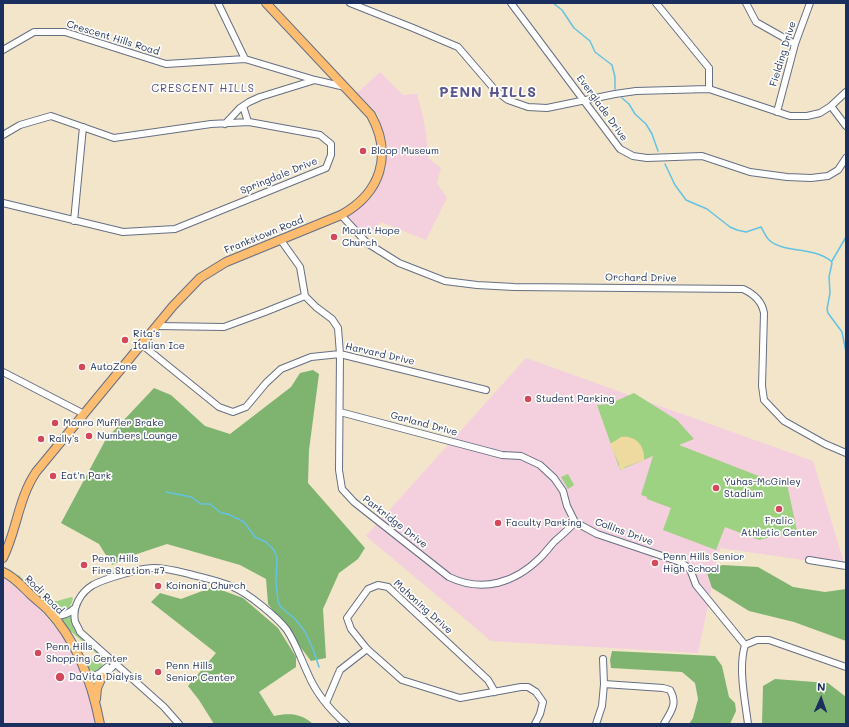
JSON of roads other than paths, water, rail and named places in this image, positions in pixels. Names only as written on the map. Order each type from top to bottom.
[{"type":"main road","name":"Frankstown Road","points":[[3,558],[14,530],[22,499],[30,481],[42,464],[183,294],[208,273],[237,256],[341,215],[356,206],[371,189],[380,172],[382,154],[380,135],[374,121],[366,109],[266,3]]},
{"type":"main road","name":"Rodi Road","points":[[3,572],[24,588],[52,615],[77,653],[85,670],[96,703],[100,724]]},
{"type":"main road","name":"Rodi Road","points":[[3,577],[33,602],[55,627],[88,681]]},
{"type":"main road","points":[[96,703],[96,691],[102,677]]},
{"type":"street","points":[[218,3],[245,59]]},
{"type":"street","points":[[350,3],[458,47],[496,90],[508,100],[528,107],[547,108],[636,91],[709,89],[790,116],[807,116],[820,113],[831,106],[846,92]]},
{"type":"street","name":"Everglade Drive","points":[[511,3],[620,149],[633,156],[647,158],[702,156],[750,172],[787,177],[811,178],[828,176],[838,170],[846,158]]},
{"type":"street","points":[[656,3],[709,68],[709,89]]},
{"type":"street","points":[[746,3],[756,22],[795,44]]},
{"type":"street","name":"Fielding Drive","points":[[777,112],[795,44],[810,3]]},
{"type":"street","name":"Crescent Hills Road","points":[[3,50],[34,32],[65,32],[166,64],[245,59],[315,80],[345,87]]},
{"type":"street","points":[[225,124],[243,106],[260,97],[315,80]]},
{"type":"street","points":[[243,106],[248,122]]},
{"type":"street","points":[[831,106],[846,126]]},
{"type":"street","name":"Springdale Drive","points":[[3,135],[20,125],[51,116],[114,138],[211,124],[248,122],[320,135],[331,144],[331,155],[326,168],[175,229],[123,232],[3,203]]},
{"type":"street","points":[[74,221],[82,127]]},
{"type":"street","name":"Orchard Drive","points":[[341,215],[367,243],[399,263],[445,281],[477,285],[514,286],[743,289],[752,293],[763,306],[764,313],[762,386],[764,400],[784,421],[846,454]]},
{"type":"street","points":[[157,326],[224,327],[305,296],[300,267],[280,239]]},
{"type":"street","name":"Parkridge Drive","points":[[305,296],[332,320],[338,328],[340,354],[339,470],[342,489],[354,502],[449,577],[461,583],[494,584],[508,580],[524,572],[542,557],[555,541],[567,532],[575,522]]},
{"type":"street","name":"Harvard Drive","points":[[142,344],[219,407],[233,412],[246,407],[266,383],[281,369],[311,357],[340,354],[486,390]]},
{"type":"street","points":[[3,372],[84,414]]},
{"type":"street","name":"Garland Drive","points":[[340,412],[502,455],[521,456],[540,465],[554,478],[563,491],[567,506],[575,522]]},
{"type":"street","name":"Collins Drive","points":[[575,522],[597,534],[680,562],[690,569],[696,585],[745,645]]},
{"type":"street","points":[[809,560],[846,566]]},
{"type":"street","points":[[179,724],[164,706],[113,663],[80,632],[75,621],[75,608],[79,598],[87,588],[98,582],[143,569],[161,568],[233,587],[250,596],[286,629],[297,647],[308,675],[318,692],[326,703],[346,724]]},
{"type":"street","name":"Mahoning Drive","points":[[367,649],[350,629],[347,618],[368,589],[378,585],[388,587],[488,680],[495,692]]},
{"type":"street","points":[[52,615],[66,615],[75,608]]},
{"type":"street","points":[[748,724],[742,654],[745,645],[757,640],[769,640],[846,667]]},
{"type":"street","points":[[326,703],[340,670],[367,649],[402,680],[460,698],[528,687],[536,692],[543,702],[540,714],[535,724]]},
{"type":"street","points":[[596,724],[602,706],[604,684],[603,659]]},
{"type":"street","points":[[88,681],[104,671],[113,663]]},
{"type":"street","points":[[88,681],[102,677],[113,663]]},
{"type":"street","points":[[604,684],[663,688],[670,690],[675,701],[673,708],[664,724]]},
{"type":"waterway","points":[[553,3],[562,10],[574,28],[590,41],[595,52],[612,65],[615,77],[615,89]]},
{"type":"waterway","points":[[622,98],[629,104],[635,114],[646,124],[652,134],[658,151]]},
{"type":"waterway","points":[[665,164],[675,185],[686,200],[707,209],[730,227],[746,232],[761,227],[769,240],[775,244],[791,249],[816,253],[831,261],[832,263],[829,277],[830,293],[827,309],[828,313],[842,332],[846,352]]},
{"type":"waterway","points":[[832,261],[846,237]]},
{"type":"waterway","points":[[166,492],[191,497],[201,504],[210,504],[221,513],[228,514],[244,522],[255,537],[266,542],[274,550],[277,558],[276,582],[278,602],[281,607],[296,620],[305,632],[319,667]]},
{"type":"place","name":"Bloop Museum","points":[[363,151]]},
{"type":"place","name":"Mount Hope Church","points":[[334,237]]},
{"type":"place","name":"Rita's Italian Ice","points":[[125,340]]},
{"type":"place","name":"AutoZone","points":[[82,367]]},
{"type":"place","name":"Student Parking","points":[[528,399]]},
{"type":"place","name":"Monro Muffler Brake","points":[[55,423]]},
{"type":"place","name":"Numbers Lounge","points":[[89,436]]},
{"type":"place","name":"Rally's","points":[[41,439]]},
{"type":"place","name":"Eat'n Park","points":[[53,476]]},
{"type":"place","name":"Yuhas-McGinley Stadium","points":[[716,488]]},
{"type":"place","name":"Fralic Athletic Center","points":[[779,509]]},
{"type":"place","name":"Faculty Parking","points":[[498,523]]},
{"type":"place","name":"Penn Hills Senior High School","points":[[655,563]]},
{"type":"place","name":"Penn Hills Fire Station #7","points":[[84,565]]},
{"type":"place","name":"Koinonia Church","points":[[158,586]]},
{"type":"place","name":"Penn Hills Shopping Center","points":[[38,653]]},
{"type":"place","name":"Penn Hills Senior Center","points":[[158,672]]},
{"type":"place","name":"DaVita Dialysis","points":[[60,677]]},
{"type":"district","name":"CRESCENT HILLS","points":[[203,89]]},
{"type":"district","name":"PENN HILLS","points":[[488,93]]}]
